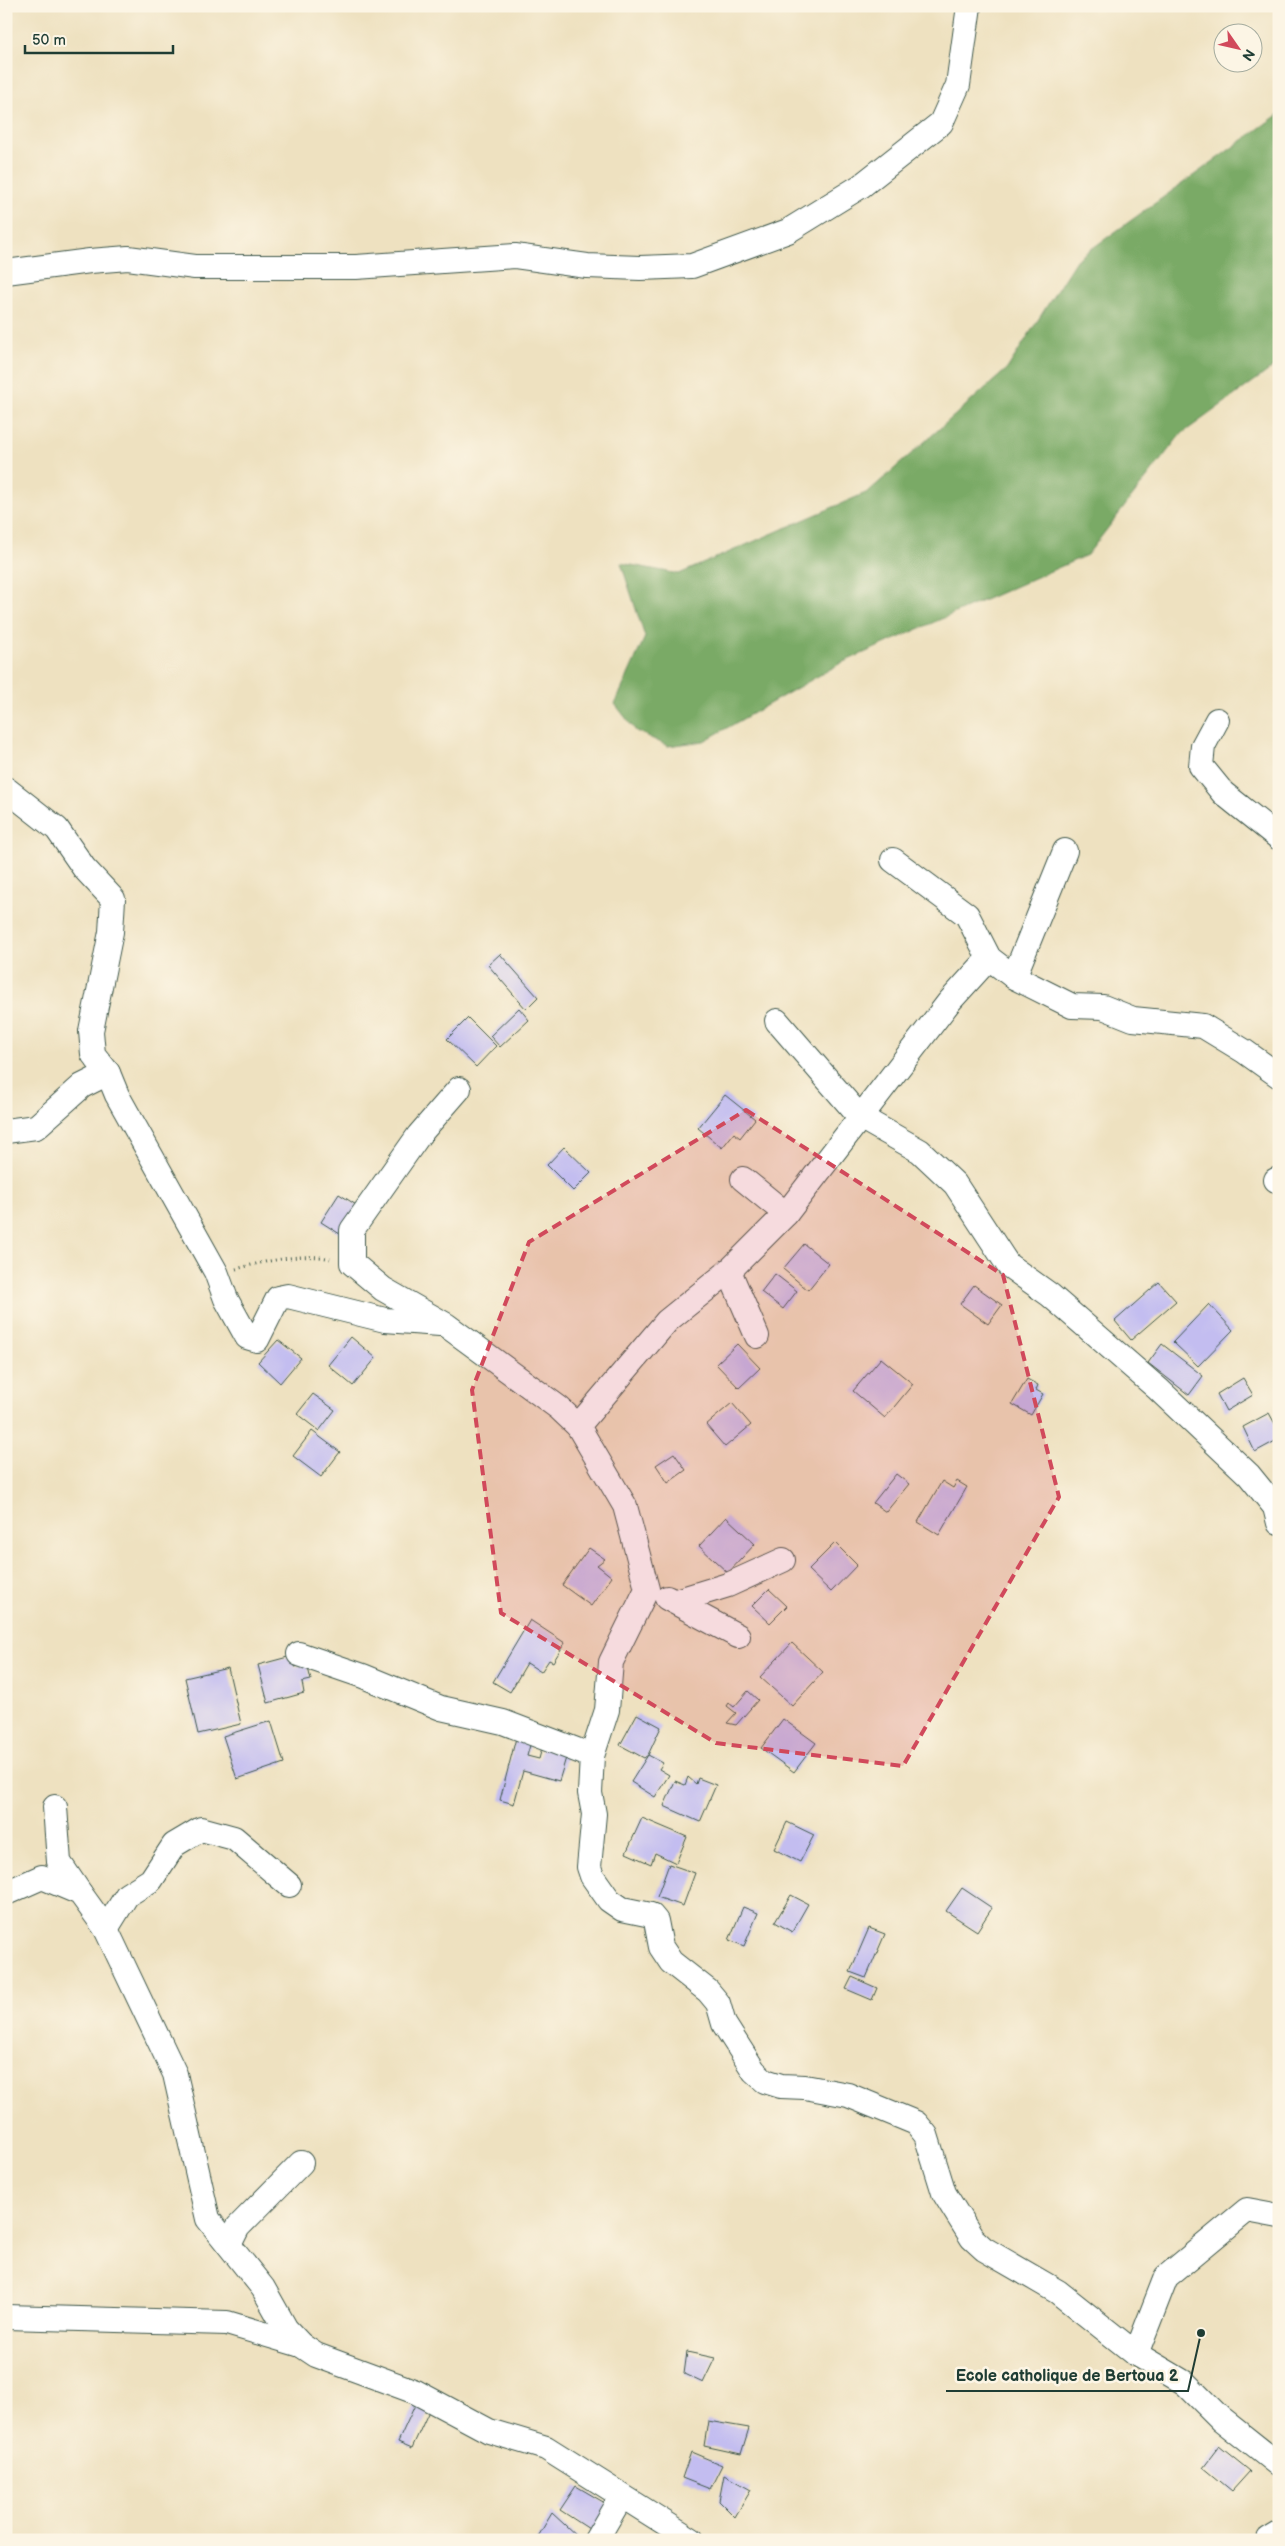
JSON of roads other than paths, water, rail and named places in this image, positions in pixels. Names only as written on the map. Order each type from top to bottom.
[{"type":"street","points":[[6,272],[90,260],[128,258],[195,267],[356,267],[515,256],[586,266],[640,268],[692,266],[788,231],[861,186],[941,123],[958,85],[969,6]]},
{"type":"street","points":[[1217,720],[1203,746],[1201,766],[1223,793],[1279,838]]},
{"type":"street","points":[[6,789],[57,829],[84,868],[113,899],[111,932],[92,1031],[93,1054],[108,1073],[117,1095],[216,1272],[226,1299],[247,1337],[257,1340],[278,1298],[288,1296],[385,1320],[446,1325]]},
{"type":"street","points":[[1014,977],[1065,851]]},
{"type":"street","points":[[893,860],[967,915],[989,958],[1014,977],[1072,1006],[1103,1007],[1133,1019],[1203,1026],[1244,1051],[1279,1076]]},
{"type":"street","points":[[578,1426],[667,1320],[729,1271],[786,1214],[949,1002],[989,958]]},
{"type":"street","points":[[777,1021],[860,1117],[920,1151],[955,1184],[1008,1265],[1050,1295],[1158,1389],[1249,1475],[1275,1507],[1279,1523]]},
{"type":"street","points":[[6,1131],[36,1127],[82,1086],[108,1073]]},
{"type":"street","points":[[459,1089],[419,1135],[352,1230],[351,1258],[352,1263],[383,1288],[446,1325],[559,1408],[578,1426],[625,1506],[647,1581],[647,1589],[611,1662],[607,1710],[592,1756],[590,1793],[594,1814],[589,1867],[592,1876],[609,1900],[622,1908],[651,1915],[656,1921],[661,1947],[671,1962],[708,1991],[718,2003],[724,2024],[754,2072],[765,2081],[781,2086],[805,2087],[848,2095],[916,2123],[926,2135],[944,2193],[972,2238],[984,2249],[1058,2292],[1136,2354],[1185,2383],[1221,2419],[1279,2465]]},
{"type":"street","points":[[743,1179],[786,1214]]},
{"type":"street","points":[[729,1271],[757,1336]]},
{"type":"street","points":[[676,1601],[728,1585],[783,1560]]},
{"type":"street","points":[[641,1602],[662,1596],[676,1601],[738,1636]]},
{"type":"street","points":[[299,1654],[363,1676],[441,1708],[504,1722],[592,1756]]},
{"type":"street","points":[[55,1807],[59,1862],[106,1929],[174,2074],[208,2219],[263,2288],[286,2329],[301,2346]]},
{"type":"street","points":[[106,1929],[127,1895],[151,1880],[174,1845],[201,1829],[234,1838],[289,1885]]},
{"type":"street","points":[[6,1893],[42,1877],[80,1893]]},
{"type":"street","points":[[229,2245],[238,2227],[301,2163]]},
{"type":"street","points":[[1136,2354],[1166,2277],[1247,2210],[1279,2216]]},
{"type":"street","points":[[6,2317],[227,2323],[301,2346],[316,2355],[416,2392],[489,2431],[546,2448],[620,2497],[692,2540]]},
{"type":"street","points":[[596,2540],[620,2497]]},
{"type":"street","points":[[1269,2540],[1279,2534]]},
{"type":"place","name":"Ecole catholique de Bertoua 2","points":[[1201,2333]]}]
